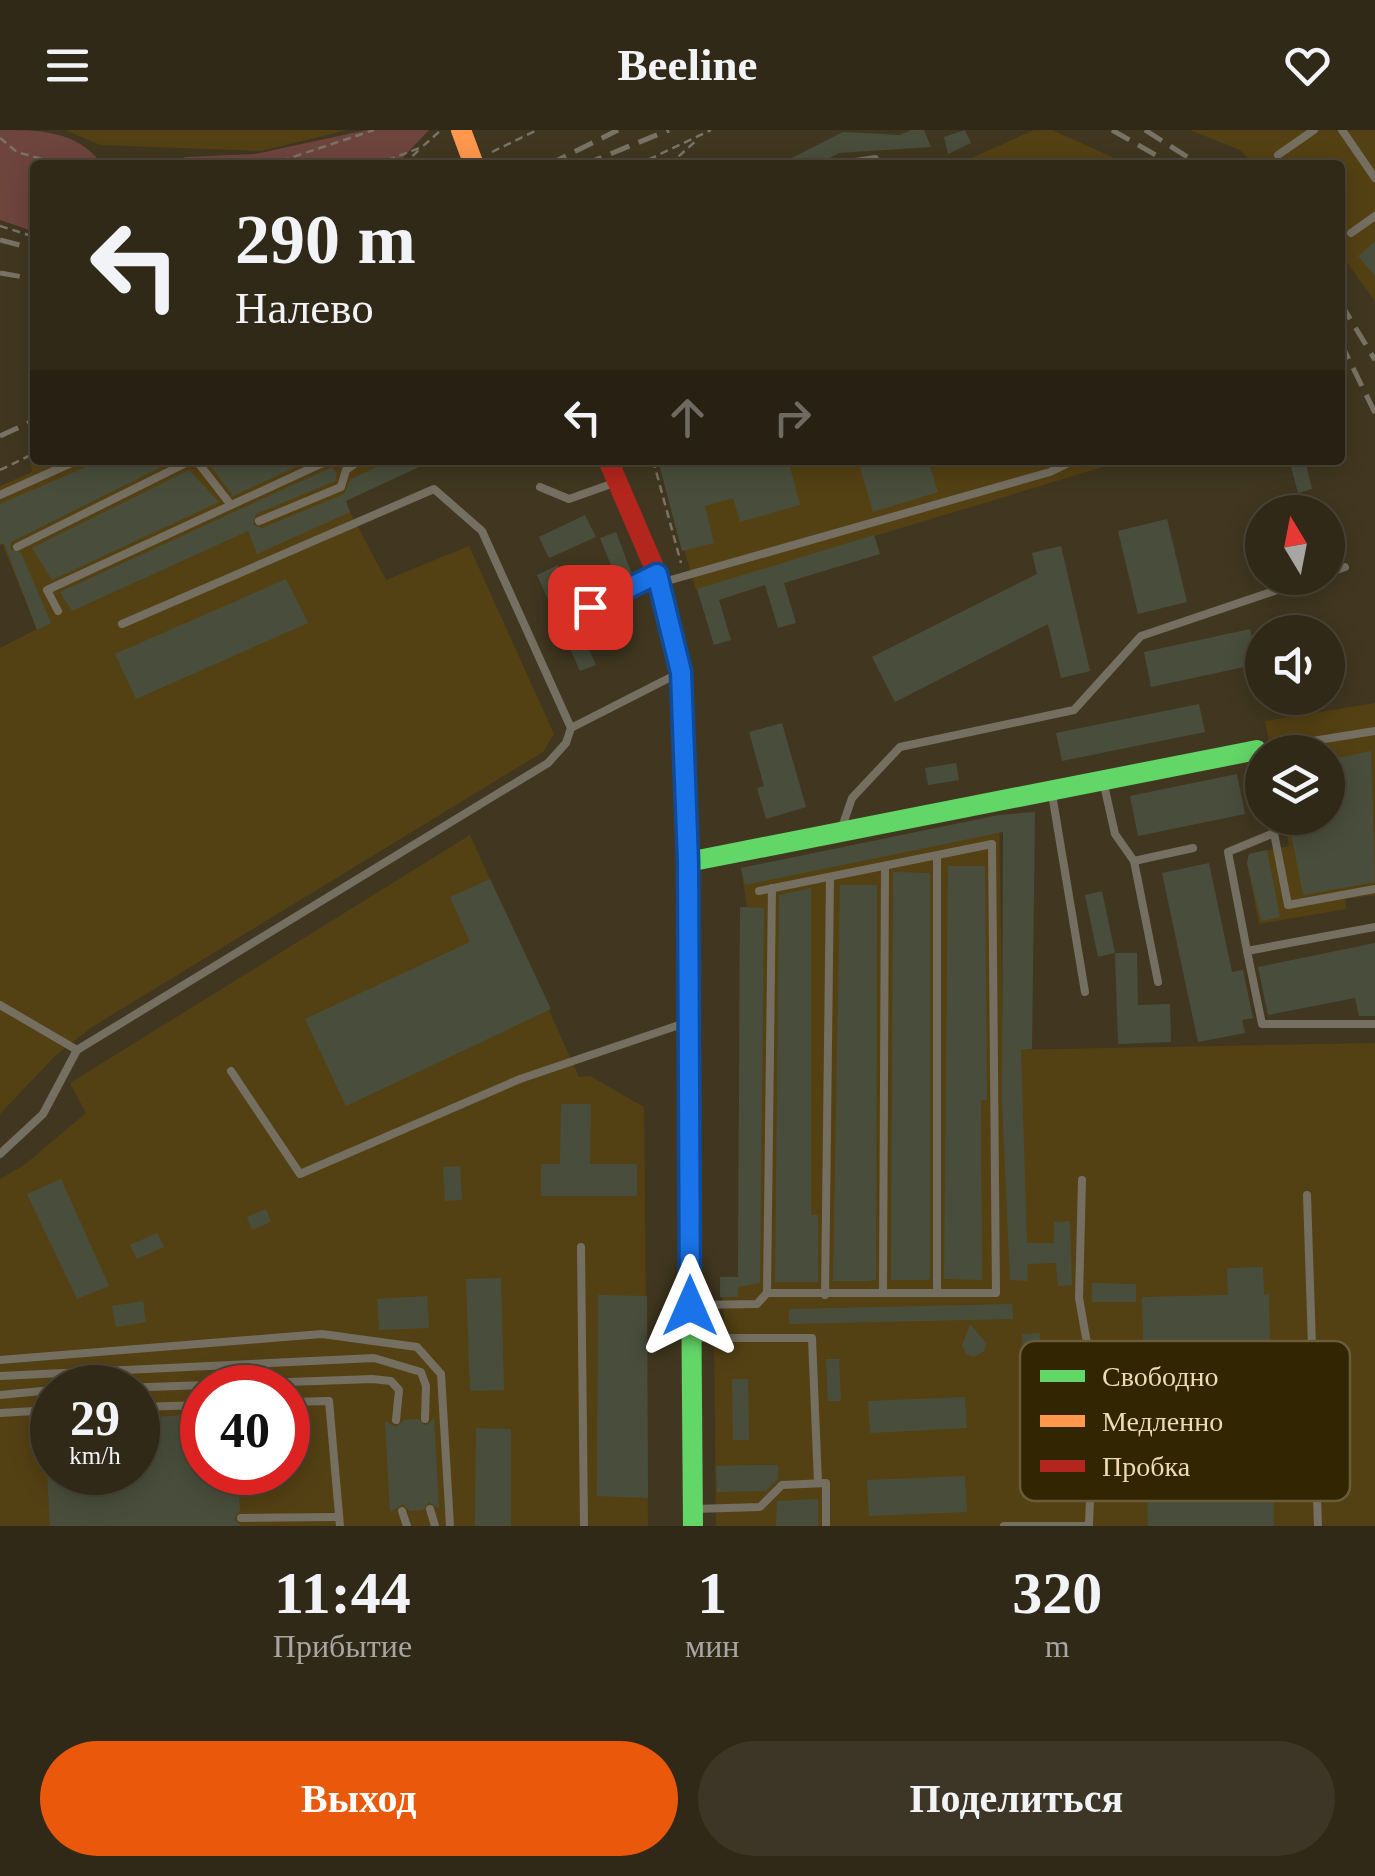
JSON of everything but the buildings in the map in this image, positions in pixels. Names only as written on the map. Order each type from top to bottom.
[{"type":"street","points":[[460,130],[472,160]]},
{"type":"street","points":[[610,465],[658,578],[681,672],[688,862],[694,1518]]},
{"type":"street","points":[[688,862],[1245,752]]},
{"type":"lane","points":[[1278,156],[1314,130]]},
{"type":"lane","points":[[1342,130],[1375,178]]},
{"type":"lane","points":[[868,160],[874,159]]},
{"type":"lane","points":[[1350,234],[1375,216]]},
{"type":"lane","points":[[0,495],[67,465]]},
{"type":"lane","points":[[17,547],[184,465]]},
{"type":"lane","points":[[198,465],[231,505]]},
{"type":"lane","points":[[58,611],[47,590],[318,465]]},
{"type":"lane","points":[[259,521],[341,487],[346,470],[352,465]]},
{"type":"lane","points":[[590,607],[658,578],[684,574],[1065,465]]},
{"type":"lane","points":[[540,487],[569,498],[618,481]]},
{"type":"lane","points":[[0,1154],[43,1114],[76,1050],[548,763],[566,743],[571,728],[482,531],[434,489],[122,624]]},
{"type":"lane","points":[[841,830],[852,798],[900,747],[1074,710],[1141,636],[1263,595]]},
{"type":"lane","points":[[571,728],[681,672]]},
{"type":"lane","points":[[1345,736],[1375,731]]},
{"type":"lane","points":[[1104,780],[1115,834],[1134,861],[1158,982]]},
{"type":"lane","points":[[1051,790],[1085,992]]},
{"type":"lane","points":[[1267,835],[1228,852],[1262,1024],[1375,1024]]},
{"type":"lane","points":[[1275,835],[1288,905],[1375,889]]},
{"type":"lane","points":[[759,891],[992,844],[996,1293],[767,1293]]},
{"type":"lane","points":[[1134,861],[1193,848]]},
{"type":"lane","points":[[936,856],[937,1292]]},
{"type":"lane","points":[[882,1294],[885,866]]},
{"type":"lane","points":[[825,1295],[830,877]]},
{"type":"lane","points":[[690,1306],[757,1304],[767,1293],[772,888]]},
{"type":"lane","points":[[1247,951],[1375,927]]},
{"type":"lane","points":[[0,1005],[76,1050]]},
{"type":"lane","points":[[231,1071],[300,1174],[520,1079],[689,1022]]},
{"type":"lane","points":[[1082,1180],[1079,1298],[1087,1341]]},
{"type":"lane","points":[[1306,1194],[1311,1341]]},
{"type":"lane","points":[[582,1247],[584,1526]]},
{"type":"lane","points":[[0,1360],[322,1334],[417,1347],[441,1374],[450,1526]]},
{"type":"lane","points":[[692,1338],[812,1338],[818,1483]]},
{"type":"lane","points":[[0,1376],[374,1358],[421,1372],[426,1386],[425,1419]]},
{"type":"lane","points":[[160,1386],[322,1379],[391,1381],[399,1390],[396,1420]]},
{"type":"lane","points":[[0,1395],[30,1392]]},
{"type":"lane","points":[[241,1518],[339,1521],[329,1401],[310,1401]]},
{"type":"lane","points":[[0,1413],[30,1411]]},
{"type":"lane","points":[[694,1518],[760,1507],[782,1485],[826,1483],[826,1526]]},
{"type":"lane","points":[[1317,1501],[1318,1526]]},
{"type":"lane","points":[[430,1510],[434,1526]]},
{"type":"lane","points":[[402,1511],[407,1526]]},
{"type":"lane","points":[[1004,1526],[1089,1524]]},
{"type":"path","points":[[284,160],[374,130]]},
{"type":"path","points":[[408,160],[441,130]]},
{"type":"path","points":[[479,160],[537,130]]},
{"type":"path","points":[[648,160],[712,130]]},
{"type":"path","points":[[676,160],[703,135]]},
{"type":"path","points":[[0,138],[17,152],[46,160]]},
{"type":"path","points":[[388,160],[422,147]]},
{"type":"path","points":[[0,226],[30,235]]},
{"type":"path","points":[[0,470],[30,455]]},
{"type":"path","points":[[654,465],[684,574]]},
{"type":"shaded area","points":[[0,130],[57,134],[81,145],[99,160],[30,160],[30,230],[0,220]]},
{"type":"shaded area","points":[[65,130],[347,130],[261,151],[100,145]]},
{"type":"shaded area","points":[[367,130],[429,130],[401,160],[181,160],[255,154]]},
{"type":"shaded area","points":[[1034,130],[1052,130],[1119,160],[967,160]]},
{"type":"shaded area","points":[[1190,130],[1375,130],[1375,301],[1345,260],[1345,160],[1250,160],[1240,150]]},
{"type":"shaded area","points":[[31,465],[423,465],[346,500],[350,512],[386,580],[469,546],[554,734],[543,752],[92,1027],[56,1055],[0,1114],[0,648],[37,629],[0,538],[0,486],[32,472]]},
{"type":"shaded area","points":[[659,465],[1109,465],[696,590]]},
{"type":"shaded area","points":[[1375,703],[1375,895],[1345,899],[1346,909],[1259,924],[1247,863],[1249,854],[1289,846],[1287,835],[1345,835],[1345,735],[1268,735],[1265,721],[1302,715],[1345,715],[1345,708]]},
{"type":"shaded area","points":[[999,815],[1003,1050],[1375,1043],[1375,1526],[716,1526],[714,1327],[725,1326],[720,1277],[738,1277],[740,907],[747,907],[741,868]]},
{"type":"shaded area","points":[[470,835],[579,1077],[590,1076],[644,1107],[648,1526],[0,1526],[0,1179],[23,1166],[86,1113],[70,1083]]},
{"type":"railway","points":[[558,160],[618,130]]},
{"type":"railway","points":[[595,160],[669,130]]},
{"type":"railway","points":[[1112,130],[1164,160]]},
{"type":"railway","points":[[1145,130],[1192,160]]},
{"type":"railway","points":[[0,240],[30,248]]},
{"type":"railway","points":[[0,273],[30,278]]},
{"type":"railway","points":[[1345,310],[1375,360]]},
{"type":"railway","points":[[1345,351],[1375,413]]},
{"type":"railway","points":[[0,436],[30,422]]},
{"type":"traffic: fast","points":[[688,862],[1245,752]]},
{"type":"traffic: fast","points":[[688,896],[693,1526]]},
{"type":"traffic: slow","points":[[461,130],[472,160]]},
{"type":"traffic: jam","points":[[610,465],[657,574],[681,672],[688,896]]},
{"type":"route","points":[[590,607],[657,574],[681,672],[688,862],[690,1306]]}]
